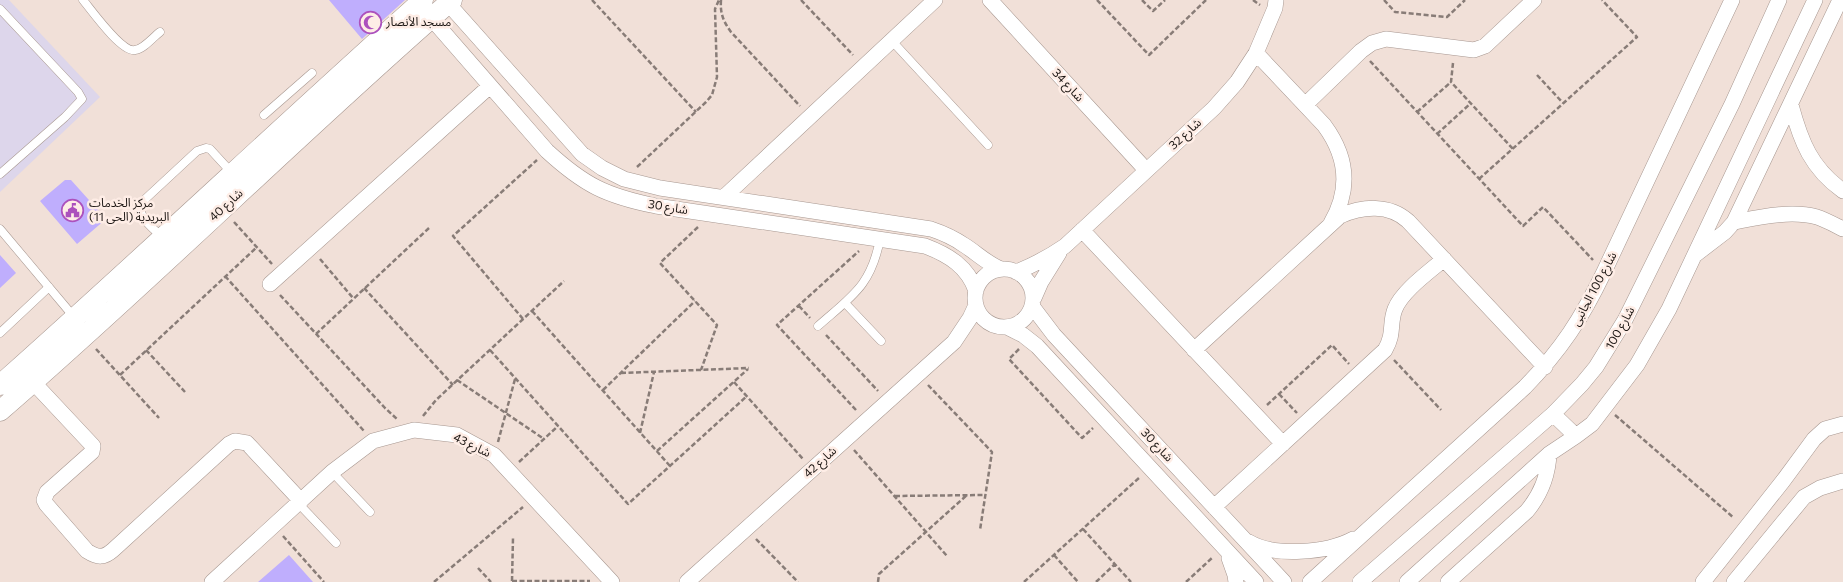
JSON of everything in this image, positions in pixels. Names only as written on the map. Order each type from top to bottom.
[{"type":"street","points":[[724,197],[935,0]]},
{"type":"street","name":"شارع 34","points":[[990,0],[1146,170]]},
{"type":"street","name":"شارع 32","points":[[1008,270],[1034,266],[1065,246],[1214,108],[1237,82],[1256,53],[1276,0]]},
{"type":"street","points":[[1305,105],[1361,51],[1372,43],[1386,39],[1474,50],[1485,46],[1534,0]]},
{"type":"street","name":"شارع 100 الجانبى","points":[[1310,582],[1525,387],[1567,339],[1587,308],[1732,0]]},
{"type":"street","name":"شارع 100","points":[[1360,582],[1553,414],[1596,367],[1625,320],[1732,104],[1779,0]]},
{"type":"street","points":[[1407,582],[1549,454],[1592,424],[1637,365],[1669,309],[1815,0]]},
{"type":"street","points":[[1694,256],[1714,241],[1734,222],[1840,0]]},
{"type":"street","name":"شارع 40","points":[[0,384],[75,318],[305,107],[425,7],[448,1]]},
{"type":"street","name":"شارع 30","points":[[448,1],[474,33],[582,154],[602,168],[624,179],[660,188],[931,229],[965,245],[986,262],[1008,270]]},
{"type":"street","name":"شارع 40","points":[[0,411],[85,337],[222,208],[425,7]]},
{"type":"street","name":"شارع 30","points":[[425,7],[547,151],[570,172],[596,188],[618,197],[656,206],[925,246],[954,260],[965,270],[970,276],[976,298]]},
{"type":"street","points":[[458,48],[458,42],[462,37],[468,33],[474,33]]},
{"type":"street","points":[[1256,53],[1334,138],[1341,153],[1344,170],[1343,190],[1336,214],[1330,224]]},
{"type":"street","points":[[270,284],[490,86]]},
{"type":"street","points":[[1790,105],[1808,154],[1830,182],[1843,191]]},
{"type":"street","points":[[1194,350],[1340,216],[1364,209],[1390,210],[1400,214],[1408,221],[1544,367]]},
{"type":"street","points":[[1734,222],[1775,215],[1796,215],[1818,217],[1843,229]]},
{"type":"street","points":[[1082,230],[1283,444]]},
{"type":"street","name":"شارع 32","points":[[1033,302],[1052,263],[1065,246]]},
{"type":"street","points":[[1214,507],[1385,350],[1392,332],[1392,316],[1401,299],[1444,259]]},
{"type":"street","points":[[1008,270],[1030,284],[1033,302],[1024,319],[1019,323],[1000,326],[982,317],[976,298],[985,276],[1008,270]]},
{"type":"street","name":"شارع 42","points":[[954,342],[966,324],[976,298]]},
{"type":"street","name":"شارع 30","points":[[1033,302],[1054,335],[1284,582]]},
{"type":"street","name":"شارع 30","points":[[1000,326],[1030,340],[1256,582]]},
{"type":"street","name":"شارع 42","points":[[687,582],[954,342],[973,332],[1000,326]]},
{"type":"street","points":[[34,382],[93,448],[92,452],[47,492],[44,500],[87,551],[96,557],[106,556],[114,550],[229,444],[235,441],[247,443],[300,502]]},
{"type":"street","points":[[1553,414],[1576,436]]},
{"type":"street","points":[[1711,580],[1747,528],[1814,439],[1825,430],[1843,424]]},
{"type":"street","name":"شارع 43","points":[[212,582],[332,472],[373,441],[414,430],[457,435],[494,455],[612,582]]},
{"type":"street","points":[[1448,582],[1527,511],[1535,501],[1546,477],[1549,454]]},
{"type":"street","points":[[1734,582],[1804,497],[1820,488],[1843,481]]},
{"type":"street","points":[[1783,482],[1804,497]]},
{"type":"street","points":[[1243,538],[1266,549],[1313,550],[1331,548],[1363,534]]},
{"type":"street","points":[[1223,548],[1231,561],[1236,582]]},
{"type":"street","points":[[1467,582],[1474,558]]},
{"type":"lane","points":[[82,0],[120,44],[132,51],[138,50],[160,32]]},
{"type":"lane","points":[[0,9],[78,92],[82,99],[65,117],[0,174]]},
{"type":"lane","points":[[892,41],[988,145]]},
{"type":"lane","points":[[264,115],[312,73]]},
{"type":"lane","points":[[290,92],[305,107]]},
{"type":"lane","points":[[162,237],[142,215],[140,206],[197,151],[206,148],[210,150],[232,173]]},
{"type":"lane","points":[[0,229],[75,318]]},
{"type":"lane","points":[[818,326],[855,294],[868,278],[876,259],[880,239]]},
{"type":"lane","points":[[0,333],[49,287]]},
{"type":"lane","points":[[845,303],[882,341]]},
{"type":"lane","points":[[332,472],[370,512]]},
{"type":"lane","points":[[300,502],[336,543]]},
{"type":"path","points":[[592,0],[696,112]]},
{"type":"path","points":[[624,179],[712,95],[716,86],[715,9],[720,0]]},
{"type":"path","points":[[720,0],[720,10],[724,22],[731,32],[811,117]]},
{"type":"path","points":[[801,0],[864,67]]},
{"type":"path","points":[[1097,0],[1149,55],[1206,0]]},
{"type":"path","points":[[1142,0],[1153,11],[1165,0]]},
{"type":"path","points":[[1384,0],[1394,12],[1447,17],[1465,0]]},
{"type":"path","points":[[1480,178],[1637,37],[1602,0]]},
{"type":"path","points":[[1417,112],[1451,82],[1454,49]]},
{"type":"path","points":[[1361,51],[1523,226],[1543,207],[1604,272]]},
{"type":"path","points":[[1537,75],[1563,104]]},
{"type":"path","points":[[1451,82],[1513,149]]},
{"type":"path","points":[[1438,134],[1471,103]]},
{"type":"path","points":[[523,319],[452,236],[547,151]]},
{"type":"path","points":[[222,208],[282,274]]},
{"type":"path","points":[[702,370],[717,325],[660,263],[712,214]]},
{"type":"path","points":[[316,334],[429,228]]},
{"type":"path","points":[[120,375],[257,247]]},
{"type":"path","points":[[311,248],[353,298]]},
{"type":"path","points":[[225,276],[373,441]]},
{"type":"path","points":[[270,284],[385,408],[414,430],[428,409],[457,380],[564,281]]},
{"type":"path","points":[[364,288],[452,385]]},
{"type":"path","points":[[602,390],[695,302]]},
{"type":"path","points":[[798,306],[888,402]]},
{"type":"path","points":[[532,311],[670,466]]},
{"type":"path","points":[[85,337],[160,418]]},
{"type":"path","points":[[1030,340],[1009,359],[1082,438],[1104,418]]},
{"type":"path","points":[[1256,416],[1332,345],[1359,374]]},
{"type":"path","points":[[146,350],[185,392]]},
{"type":"path","points":[[490,350],[628,504],[747,396]]},
{"type":"path","points":[[1385,350],[1441,410]]},
{"type":"path","points":[[621,373],[749,368],[657,451]]},
{"type":"path","points":[[640,433],[654,372]]},
{"type":"path","points":[[918,374],[992,452],[980,530]]},
{"type":"path","points":[[494,455],[515,378]]},
{"type":"path","points":[[457,380],[544,439]]},
{"type":"path","points":[[734,382],[813,469]]},
{"type":"path","points":[[1279,394],[1306,422]]},
{"type":"path","points":[[1606,407],[1747,528]]},
{"type":"path","points":[[509,471],[558,426]]},
{"type":"path","points":[[845,440],[947,556]]},
{"type":"path","points":[[1024,582],[1150,468]]},
{"type":"path","points":[[878,582],[879,574],[967,495]]},
{"type":"path","points":[[895,496],[985,495]]},
{"type":"path","points":[[434,582],[534,498]]},
{"type":"path","points":[[273,526],[324,582]]},
{"type":"path","points":[[746,529],[798,582]]},
{"type":"path","points":[[1083,529],[1132,582]]},
{"type":"path","points":[[513,538],[512,581],[612,582]]},
{"type":"path","points":[[1186,582],[1223,548]]},
{"type":"path","points":[[1054,555],[1078,582]]},
{"type":"path","points":[[1096,582],[1115,564]]},
{"type":"path","points":[[478,568],[491,582]]},
{"type":"shaded area","points":[[0,0],[9,0],[100,97],[0,192]]},
{"type":"building","name":"مسجد الأنصار","points":[[329,0],[405,0],[362,39]]},
{"type":"building","name":"مركز الخدمات البريدية (الحى 11)","points":[[65,180],[71,180],[106,219],[77,244],[40,201]]},
{"type":"building","points":[[0,255],[16,273],[0,288]]},
{"type":"building","points":[[289,555],[313,582],[258,582]]},
{"type":"place","name":"مسجد الأنصار","points":[[370,22]]},
{"type":"place","name":"مركز الخدمات البريدية (الحى 11)","points":[[73,210]]}]
